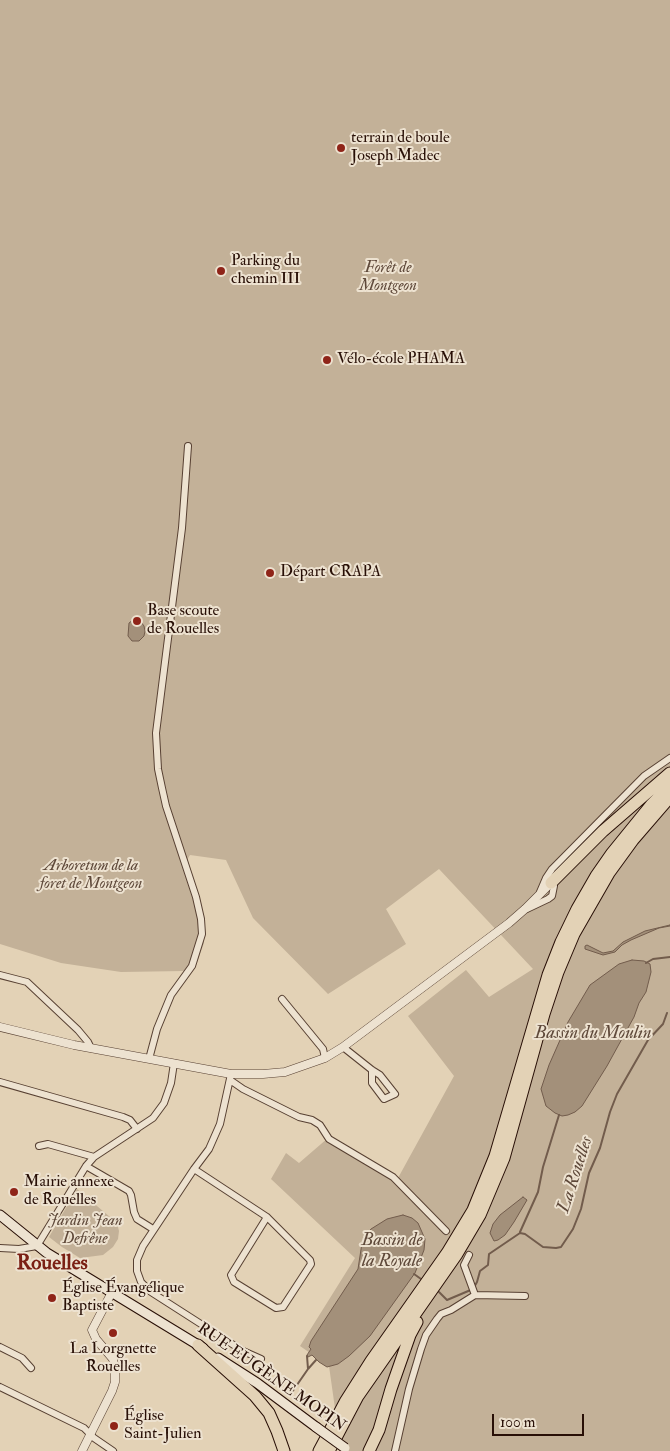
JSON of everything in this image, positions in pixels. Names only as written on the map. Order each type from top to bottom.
[{"type":"highway","points":[[549,880],[670,773]]},
{"type":"highway","points":[[319,1451],[345,1402],[371,1361],[448,1253],[473,1210],[495,1156],[548,975],[577,908],[612,853],[651,804],[670,786]]},
{"type":"highway","points":[[369,1451],[379,1430],[391,1388],[410,1335],[480,1215],[504,1158],[544,1014],[558,972],[574,934],[608,874],[633,840],[670,797]]},
{"type":"highway","points":[[329,1451],[358,1396],[449,1266]]},
{"type":"highway","points":[[198,1345],[256,1396],[269,1413],[284,1451]]},
{"type":"main road","name":"RUE EUGÈNE MOPIN","points":[[0,1215],[52,1257],[112,1292],[257,1383],[347,1450]]},
{"type":"street","points":[[149,1059],[157,1029],[171,995],[192,966],[202,934],[201,918],[196,898],[162,788],[158,769],[156,733],[181,534],[188,446]]},
{"type":"street","points":[[0,1027],[90,1048],[174,1063],[231,1077],[286,1072],[325,1058],[343,1047],[461,960],[526,909],[549,880],[552,869],[644,776],[670,758]]},
{"type":"street","points":[[526,909],[552,896],[554,886],[549,880]]},
{"type":"street","points":[[0,975],[27,982],[78,1030],[88,1042],[90,1048]]},
{"type":"street","points":[[282,1000],[323,1050],[325,1058]]},
{"type":"street","points":[[343,1047],[380,1075],[395,1094],[384,1099],[372,1083],[372,1070]]},
{"type":"street","points":[[0,1248],[19,1249],[37,1246],[86,1166],[94,1157],[153,1118],[164,1103],[171,1083],[174,1063]]},
{"type":"street","points":[[231,1077],[220,1124],[209,1149],[153,1229],[143,1246],[138,1260],[137,1271],[141,1282],[151,1292],[195,1322],[243,1351],[261,1359]]},
{"type":"street","points":[[231,1077],[252,1094],[299,1117],[312,1120],[320,1125],[329,1140],[393,1177],[446,1231]]},
{"type":"street","points":[[0,1082],[123,1117],[130,1120],[137,1129]]},
{"type":"street","points":[[39,1146],[48,1144],[94,1157]]},
{"type":"street","points":[[86,1166],[129,1191],[137,1219],[153,1229]]},
{"type":"street","points":[[194,1169],[267,1217],[310,1260],[311,1264],[283,1308],[276,1308],[251,1293],[234,1282],[230,1275],[267,1217]]},
{"type":"street","points":[[469,1255],[464,1265],[475,1295]]},
{"type":"street","points":[[82,1451],[115,1382],[113,1359],[92,1330],[112,1292]]},
{"type":"street","points":[[395,1451],[409,1389],[426,1335],[441,1314],[475,1295],[525,1296]]},
{"type":"street","points":[[0,1347],[22,1358],[31,1368]]},
{"type":"street","points":[[0,1387],[65,1417],[88,1430],[94,1438],[113,1451]]},
{"type":"green space","points":[[0,0],[670,0],[670,1451],[341,1451],[329,1366],[300,1346],[355,1258],[271,1179],[286,1153],[299,1163],[328,1138],[398,1178],[454,1076],[408,1016],[466,970],[489,997],[533,969],[439,869],[386,909],[406,944],[328,994],[253,918],[226,860],[190,855],[187,860],[201,903],[204,930],[204,943],[195,968],[184,971],[121,972],[61,963],[0,944]]},
{"type":"green space","name":"Jardin Jean Defrêne","points":[[77,1189],[117,1223],[118,1239],[113,1247],[103,1255],[80,1258],[49,1237]]},
{"type":"water","points":[[133,620],[141,622],[144,626],[144,636],[139,641],[132,641],[128,636],[129,623]]},
{"type":"water","points":[[670,925],[631,940],[615,952],[603,955],[585,949],[587,945],[603,953],[613,951],[623,942],[645,931]]},
{"type":"water","name":"Bassin du Moulin","points":[[632,960],[644,961],[650,964],[651,972],[646,992],[639,1003],[634,1017],[582,1106],[568,1115],[562,1116],[555,1113],[546,1106],[541,1089],[549,1065],[568,1022],[590,985],[619,964]]},
{"type":"water","points":[[523,1197],[527,1200],[514,1222],[505,1235],[494,1241],[490,1233],[493,1224],[500,1215]]},
{"type":"water","name":"Bassin de la Royale","points":[[403,1215],[412,1218],[418,1223],[425,1239],[424,1250],[415,1273],[370,1336],[349,1356],[338,1364],[327,1367],[312,1355],[308,1357],[311,1341],[358,1269],[365,1236],[371,1229],[387,1219]]},
{"type":"waterway","points":[[646,963],[653,959],[670,957]]},
{"type":"waterway","name":"La Rouelles","points":[[439,1292],[447,1300],[473,1289],[480,1271],[488,1265],[489,1254],[520,1233],[525,1234],[543,1247],[561,1247],[573,1229],[581,1209],[589,1173],[600,1148],[617,1094],[648,1040],[663,1024],[667,1013]]},
{"type":"waterway","points":[[520,1232],[538,1192],[543,1167],[559,1115]]},
{"type":"waterway","points":[[414,1274],[421,1279]]},
{"type":"waterway","points":[[307,1356],[308,1369]]},
{"type":"waterway","points":[[290,1395],[316,1360]]},
{"type":"place","name":"terrain de boule Joseph Madec","points":[[341,148]]},
{"type":"place","name":"Parking du chemin III","points":[[221,271]]},
{"type":"place","name":"Vélo-école PHAMA","points":[[327,360]]},
{"type":"place","name":"Départ CRAPA","points":[[270,573]]},
{"type":"place","name":"Base scoute de Rouelles","points":[[137,621]]},
{"type":"place","name":"Mairie annexe de Rouelles","points":[[14,1192]]},
{"type":"place","name":"Église Évangélique Baptiste","points":[[52,1298]]},
{"type":"place","name":"La Lorgnette Rouelles","points":[[113,1333]]},
{"type":"place","name":"Église Saint-Julien","points":[[114,1426]]},
{"type":"district","name":"Rouelles","points":[[52,1264]]},
{"type":"park label","name":"Forêt de Montgeon","points":[[388,278]]},
{"type":"park label","name":"Arboretum de la foret de Montgeon","points":[[91,876]]}]
